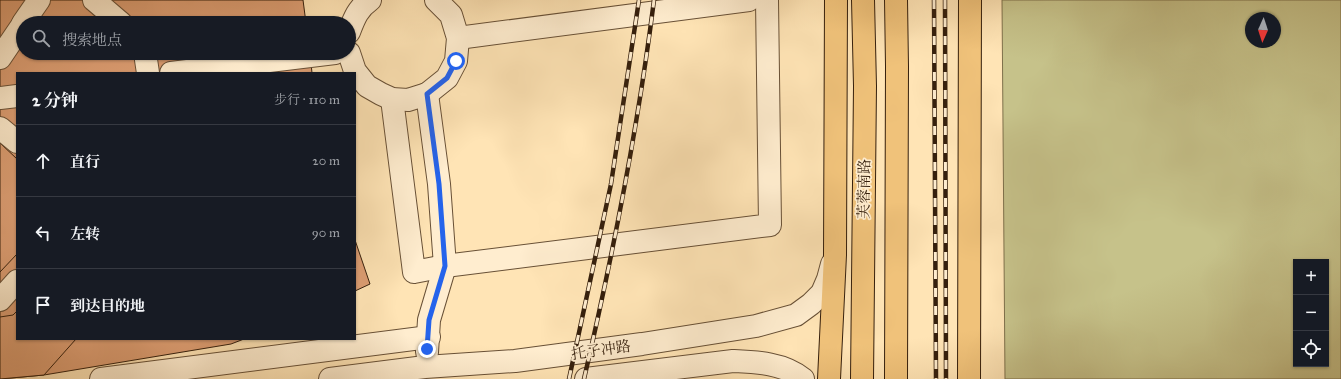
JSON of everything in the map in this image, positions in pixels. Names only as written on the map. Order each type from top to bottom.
[{"type":"main road","points":[[829,379],[834,255],[836,0]]},
{"type":"main road","name":"芙蓉南路","points":[[862,379],[865,86],[863,0]]},
{"type":"main road","points":[[896,0],[896,379]]},
{"type":"main road","points":[[969,379],[970,0]]},
{"type":"street","points":[[28,16],[39,0]]},
{"type":"street","points":[[94,0],[113,16]]},
{"type":"street","points":[[356,16],[365,3],[370,0]]},
{"type":"street","points":[[356,72],[367,86],[381,94],[392,98],[408,100],[427,94],[447,78],[456,61],[458,38],[451,15],[436,0]]},
{"type":"street","points":[[458,38],[749,0]]},
{"type":"street","points":[[392,98],[414,272],[445,266],[770,225],[767,0]]},
{"type":"street","points":[[0,58],[16,34]]},
{"type":"street","points":[[146,60],[148,72]]},
{"type":"street","points":[[179,72],[278,60]]},
{"type":"street","points":[[351,60],[356,72]]},
{"type":"street","points":[[425,367],[429,320],[445,266],[439,184],[427,94]]},
{"type":"street","points":[[0,98],[16,96]]},
{"type":"street","points":[[0,128],[16,141]]},
{"type":"street","name":"托子冲路","points":[[330,379],[425,367],[515,361],[728,331],[776,321],[796,315],[822,293],[828,279],[834,255]]},
{"type":"street","points":[[0,300],[16,282]]},
{"type":"street","points":[[101,379],[428,338]]},
{"type":"street","name":"托子冲路","points":[[586,379],[733,361],[753,362],[774,366],[786,370],[803,379]]},
{"type":"shaded area","points":[[1002,0],[1341,0],[1341,379],[1005,379]]},
{"type":"building","points":[[0,0],[28,0],[18,16],[16,16],[16,18],[0,43]]},
{"type":"building","points":[[0,0],[303,0],[305,16],[16,16],[16,60],[311,60],[312,72],[16,72],[16,340],[241,340],[231,344],[44,375],[0,379]]},
{"type":"building","points":[[0,143],[16,158],[16,255],[0,272]]},
{"type":"building","points":[[356,243],[370,284],[356,291]]},
{"type":"building","points":[[16,312],[16,340],[75,340],[44,375],[0,379],[0,317],[13,315]]},
{"type":"railway","points":[[569,379],[611,184],[639,0]]},
{"type":"railway","points":[[584,379],[624,191],[648,48],[654,0]]},
{"type":"railway","points":[[934,0],[936,379]]},
{"type":"railway","points":[[945,0],[946,379]]},
{"type":"route","points":[[427,349],[429,320],[445,266],[439,184],[427,94],[447,78],[456,61]]}]
